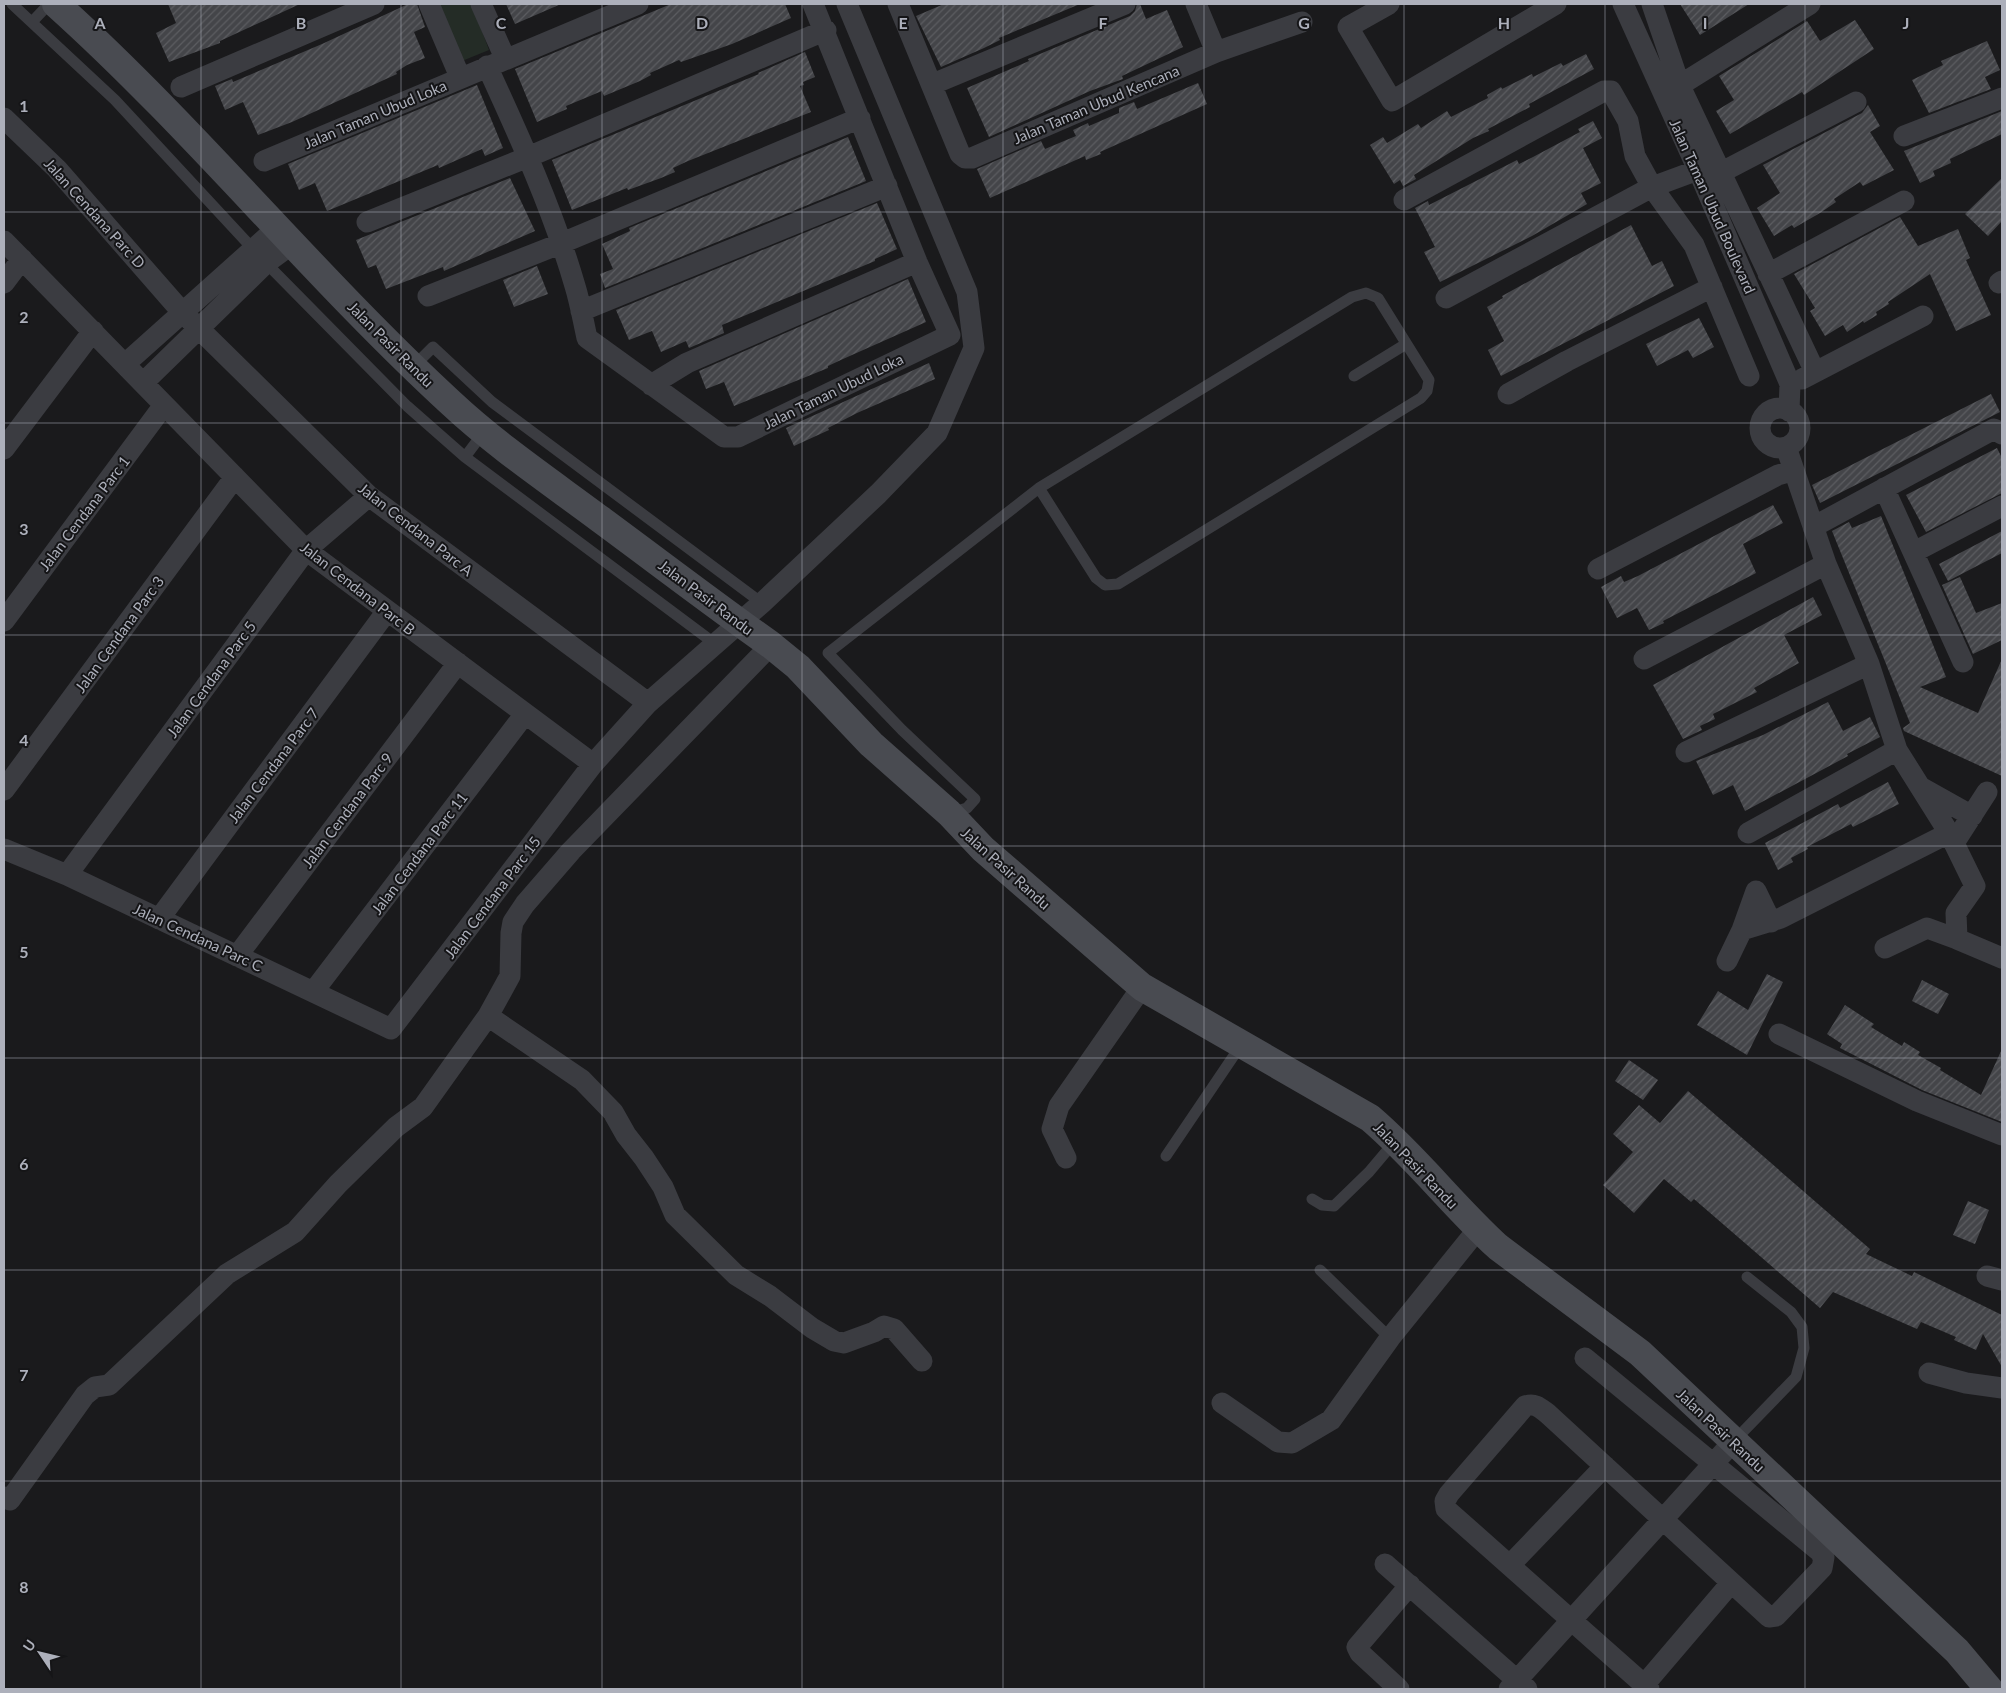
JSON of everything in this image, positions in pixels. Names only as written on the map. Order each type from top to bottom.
[{"type":"main road","name":"Jalan Pasir Randu","points":[[56,4],[151,95],[284,236],[412,367],[483,433],[771,645],[798,668],[871,744],[949,813],[984,849],[1142,987],[1370,1118],[1396,1140],[1478,1229],[1526,1271],[1640,1353],[1957,1651],[1988,1689]]},
{"type":"street","points":[[181,87],[374,4]]},
{"type":"street","points":[[429,4],[460,77]]},
{"type":"street","points":[[481,4],[496,62]]},
{"type":"street","name":"Jalan Taman Ubud Loka","points":[[264,161],[460,77],[638,4]]},
{"type":"street","name":"Jalan Taman Ubud Loka","points":[[496,62],[528,157],[562,243],[576,288],[587,338],[724,438],[738,437],[950,335],[917,262],[826,30],[813,4]]},
{"type":"street","name":"Jalan Cendana Parc 15","points":[[392,1029],[593,764],[648,703],[714,643],[762,604],[878,494],[937,433],[974,348],[967,292],[848,4]]},
{"type":"street","name":"Jalan Taman Ubud Kencana","points":[[898,4],[933,84],[960,154],[965,158],[972,158],[1216,52],[1302,22]]},
{"type":"street","points":[[933,84],[1125,4]]},
{"type":"street","points":[[1196,4],[1216,52]]},
{"type":"street","points":[[1389,4],[1348,27],[1392,101],[1556,4]]},
{"type":"street","name":"Jalan Taman Ubud Boulevard","points":[[1623,4],[1672,91],[1698,170],[1790,384],[1789,411]]},
{"type":"street","points":[[1652,4],[1672,91],[1720,173],[1815,372]]},
{"type":"street","points":[[1672,91],[1810,4]]},
{"type":"street","points":[[366,222],[528,157],[826,30]]},
{"type":"street","points":[[1404,200],[1608,89],[1628,121],[1635,156],[1652,187],[1694,245],[1749,376]]},
{"type":"street","points":[[1904,136],[2002,98]]},
{"type":"street","points":[[1720,173],[1856,102]]},
{"type":"street","points":[[428,296],[562,243],[860,118]]},
{"type":"street","name":"Jalan Cendana Parc D","points":[[6,124],[57,169],[182,312]]},
{"type":"street","points":[[1446,298],[1652,187],[1698,170]]},
{"type":"street","points":[[581,311],[887,186]]},
{"type":"street","points":[[1768,274],[1904,201]]},
{"type":"street","points":[[125,364],[182,312],[284,236]]},
{"type":"street","name":"Jalan Cendana Parc B","points":[[4,241],[306,550],[593,764]]},
{"type":"street","points":[[143,383],[198,329],[259,255]]},
{"type":"street","points":[[4,283],[22,259]]},
{"type":"street","points":[[651,384],[687,362],[917,262]]},
{"type":"street","points":[[1508,394],[1712,287]]},
{"type":"street","name":"Jalan Cendana Parc A","points":[[182,312],[369,496],[648,703]]},
{"type":"street","points":[[1790,384],[1922,316]]},
{"type":"street","points":[[4,449],[92,331]]},
{"type":"street","name":"Jalan Cendana Parc 1","points":[[4,621],[164,405]]},
{"type":"street","points":[[1776,408],[1789,411],[1798,420],[1799,433],[1796,439],[1786,447],[1773,448],[1762,439],[1761,420],[1770,410],[1776,408]]},
{"type":"street","points":[[1813,527],[1994,429],[2002,434]]},
{"type":"street","points":[[1786,447],[1792,471],[1826,564],[1869,664],[1897,750],[1951,838],[1975,886],[1956,913],[1885,948]]},
{"type":"street","points":[[1598,569],[1770,480],[1792,471]]},
{"type":"street","name":"Jalan Cendana Parc 3","points":[[4,790],[235,477]]},
{"type":"street","points":[[1884,488],[1963,662]]},
{"type":"street","name":"Jalan Cendana Parc 5","points":[[67,875],[306,550],[369,496]]},
{"type":"street","points":[[1914,552],[2002,506]]},
{"type":"street","points":[[1644,659],[1826,564]]},
{"type":"street","name":"Jalan Cendana Parc 7","points":[[159,919],[387,611]]},
{"type":"street","points":[[6,1502],[85,1395],[95,1387],[109,1385],[227,1274],[295,1232],[338,1184],[396,1127],[423,1107],[488,1016],[510,976],[513,922],[525,904],[570,851],[771,645]]},
{"type":"street","name":"Jalan Cendana Parc 9","points":[[237,956],[458,663]]},
{"type":"street","points":[[1686,752],[1869,664]]},
{"type":"street","name":"Jalan Cendana Parc 11","points":[[314,992],[525,714]]},
{"type":"street","points":[[1748,833],[1897,750]]},
{"type":"street","points":[[1920,788],[1972,816]]},
{"type":"street","points":[[1742,930],[1771,922],[1951,838],[1972,816],[1987,792]]},
{"type":"street","name":"Jalan Cendana Parc C","points":[[4,848],[67,875],[392,1029]]},
{"type":"street","points":[[1728,961],[1756,891],[1771,922]]},
{"type":"street","points":[[1956,913],[1957,939]]},
{"type":"street","points":[[1927,928],[2002,958]]},
{"type":"street","points":[[1066,1158],[1052,1128],[1059,1106],[1142,987]]},
{"type":"street","points":[[488,1016],[582,1080],[613,1112],[626,1135],[663,1187],[675,1215],[736,1275],[770,1296],[812,1328],[834,1340],[844,1343],[874,1332],[884,1326],[894,1329],[922,1361]]},
{"type":"street","points":[[1779,1034],[1917,1101],[2002,1135]]},
{"type":"street","points":[[1222,1404],[1278,1442],[1292,1443],[1331,1420],[1390,1338],[1478,1229]]},
{"type":"street","points":[[1585,1358],[1712,1465],[1819,1551],[1824,1558],[1822,1568],[1776,1616],[1772,1617],[1731,1582],[1539,1406],[1532,1404],[1525,1406],[1444,1502],[1446,1509],[1572,1619],[1646,1687],[1731,1582]]},
{"type":"street","points":[[1929,1373],[1966,1383],[2002,1388]]},
{"type":"street","points":[[1384,1564],[1410,1585],[1518,1686],[1572,1619],[1733,1442]]},
{"type":"street","points":[[1510,1565],[1605,1466]]},
{"type":"street","points":[[1399,1689],[1360,1653],[1358,1647],[1410,1585]]},
{"type":"lane","points":[[12,4],[115,100],[259,255],[406,406],[465,457],[714,643]]},
{"type":"lane","points":[[32,22],[49,4]]},
{"type":"lane","points":[[949,813],[967,808],[975,800],[902,730],[828,653],[1039,488],[1352,298],[1366,293],[1378,298],[1429,380],[1427,391],[1421,398],[1118,584],[1105,585],[1096,578],[1039,488]]},
{"type":"lane","points":[[1354,376],[1406,344]]},
{"type":"lane","points":[[412,367],[433,347],[492,402],[762,604]]},
{"type":"lane","points":[[465,457],[483,433]]},
{"type":"lane","points":[[1166,1156],[1241,1045]]},
{"type":"lane","points":[[1312,1199],[1322,1205],[1334,1206],[1369,1172],[1396,1140]]},
{"type":"lane","points":[[1320,1270],[1390,1338]]},
{"type":"lane","points":[[1733,1442],[1796,1377],[1804,1348],[1802,1327],[1791,1312],[1747,1277]]},
{"type":"shaded area","points":[[440,4],[472,4],[489,50],[462,61]]},
{"type":"building","points":[[168,4],[300,4],[220,41],[220,43],[169,62],[156,33],[176,23]]},
{"type":"building","points":[[408,4],[417,4],[425,27],[414,32],[425,58],[407,65],[396,72],[397,74],[292,122],[258,135],[243,102],[225,110],[215,86],[232,79],[233,82],[322,44]]},
{"type":"building","points":[[506,4],[561,4],[515,24]]},
{"type":"building","points":[[671,4],[785,4],[791,18],[732,44],[681,62],[679,60],[650,73],[651,75],[640,81],[604,96],[602,91],[566,106],[567,109],[537,122],[515,69]]},
{"type":"building","points":[[944,4],[1080,4],[999,38],[1000,40],[984,48],[941,67],[916,16]]},
{"type":"building","points":[[1137,4],[1140,4],[1146,19],[1167,10],[1183,47],[1122,76],[1123,79],[1090,91],[989,137],[967,88],[1029,61],[1028,59],[1130,16],[1135,11]]},
{"type":"building","points":[[1680,4],[1749,4],[1700,35]]},
{"type":"building","points":[[1855,20],[1874,49],[1804,95],[1802,92],[1730,134],[1716,111],[1734,100],[1719,76],[1807,21],[1820,41]]},
{"type":"building","points":[[1987,41],[2000,70],[1985,77],[1991,89],[1929,113],[1912,80],[1943,65],[1941,61]]},
{"type":"building","points":[[805,52],[815,77],[803,82],[804,85],[800,86],[811,112],[688,161],[673,168],[675,172],[661,178],[628,190],[627,188],[572,210],[552,160],[759,74]]},
{"type":"building","points":[[1586,54],[1594,69],[1529,104],[1530,107],[1488,129],[1489,131],[1473,138],[1414,175],[1416,179],[1403,186],[1400,180],[1394,184],[1370,145],[1383,137],[1387,143],[1418,124],[1421,128],[1447,111],[1451,117],[1488,98],[1487,95],[1501,87],[1502,89],[1532,74],[1533,77],[1561,63],[1563,66]]},
{"type":"building","points":[[1198,83],[1207,104],[1100,152],[1101,154],[1086,160],[1085,156],[990,198],[977,169],[1041,141],[1045,149],[1076,136],[1073,130],[1088,123],[1089,126],[1119,113],[1119,108],[1134,102],[1137,109]]},
{"type":"building","points":[[477,85],[503,148],[485,156],[482,149],[439,168],[438,165],[327,211],[315,183],[299,190],[288,164]]},
{"type":"building","points":[[1868,105],[1880,126],[1870,132],[1894,170],[1863,186],[1860,182],[1834,199],[1836,202],[1820,213],[1794,228],[1792,225],[1774,236],[1757,208],[1780,193],[1763,165],[1862,113]]},
{"type":"building","points":[[2002,111],[2002,134],[1950,159],[1951,163],[1933,171],[1935,176],[1920,183],[1904,151]]},
{"type":"building","points":[[1593,121],[1602,138],[1583,148],[1601,183],[1581,193],[1587,204],[1532,236],[1440,282],[1424,252],[1435,247],[1415,208],[1428,201],[1429,205],[1517,160],[1519,164],[1580,132],[1578,129]]},
{"type":"building","points":[[848,137],[866,181],[605,288],[600,274],[613,269],[602,244],[630,231],[629,228]]},
{"type":"building","points":[[510,178],[535,231],[444,271],[443,267],[386,289],[376,265],[368,268],[356,240]]},
{"type":"building","points":[[2002,178],[2002,221],[1988,236],[1965,214]]},
{"type":"building","points":[[877,203],[897,249],[875,259],[875,261],[722,325],[724,333],[689,348],[686,341],[661,352],[652,331],[629,340],[616,310]]},
{"type":"building","points":[[1900,217],[1918,246],[1958,229],[1970,258],[1966,260],[1991,315],[1956,331],[1930,274],[1888,302],[1889,304],[1876,312],[1877,315],[1864,323],[1863,321],[1847,332],[1843,325],[1825,336],[1810,311],[1815,308],[1794,274]]},
{"type":"building","points":[[1631,225],[1652,266],[1662,261],[1674,286],[1501,376],[1488,350],[1504,341],[1487,307],[1503,298],[1502,296]]},
{"type":"building","points":[[537,266],[548,294],[514,307],[503,280]]},
{"type":"building","points":[[908,279],[926,322],[828,366],[828,368],[734,406],[724,382],[706,389],[699,371]]},
{"type":"building","points":[[1699,318],[1714,347],[1693,358],[1688,350],[1657,366],[1646,344]]},
{"type":"building","points":[[929,363],[935,379],[857,413],[828,428],[829,430],[794,446],[786,428]]},
{"type":"building","points":[[1991,394],[2000,412],[1820,503],[1812,485]]},
{"type":"building","points":[[1997,448],[2002,458],[2002,493],[1926,532],[1906,495]]},
{"type":"building","points":[[1773,505],[1783,523],[1743,544],[1756,573],[1649,630],[1637,608],[1617,618],[1601,587],[1621,576],[1624,582],[1638,576]]},
{"type":"building","points":[[1881,516],[1946,677],[1920,687],[1978,713],[2002,659],[2002,776],[1904,731],[1903,728],[1910,723],[1832,531],[1849,522],[1852,528]]},
{"type":"building","points":[[2002,531],[2002,553],[1948,581],[1939,564]]},
{"type":"building","points":[[1960,577],[1976,613],[2002,603],[2002,640],[1973,654],[1942,585]]},
{"type":"building","points":[[1813,597],[1822,615],[1784,635],[1799,663],[1754,688],[1757,692],[1713,714],[1715,719],[1700,726],[1702,730],[1683,739],[1653,685]]},
{"type":"building","points":[[1828,702],[1843,731],[1870,717],[1880,737],[1745,811],[1733,785],[1713,795],[1696,761],[1763,735]]},
{"type":"building","points":[[1888,782],[1899,804],[1853,827],[1851,824],[1807,847],[1808,849],[1791,858],[1793,862],[1778,870],[1765,843],[1838,804],[1840,808]]},
{"type":"building","points":[[1767,974],[1783,982],[1747,1055],[1697,1025],[1718,991],[1748,1010]]},
{"type":"building","points":[[1922,980],[1949,994],[1938,1014],[1912,1001]]},
{"type":"building","points":[[1845,1005],[1874,1024],[1871,1027],[1902,1046],[1904,1042],[1920,1052],[1918,1055],[1981,1095],[2002,1049],[2002,1122],[1922,1090],[1840,1048],[1842,1044],[1827,1034]]},
{"type":"building","points":[[1629,1060],[1658,1080],[1643,1100],[1615,1081]]},
{"type":"building","points":[[1688,1091],[1870,1249],[1866,1254],[1912,1276],[1914,1272],[2002,1315],[2002,1367],[1983,1334],[1976,1350],[1954,1340],[1956,1337],[1921,1322],[1917,1329],[1833,1292],[1820,1308],[1694,1199],[1691,1202],[1664,1179],[1634,1213],[1603,1185],[1633,1152],[1613,1134],[1639,1105],[1660,1123]]},
{"type":"building","points":[[1968,1201],[1989,1210],[1975,1244],[1953,1235]]}]
